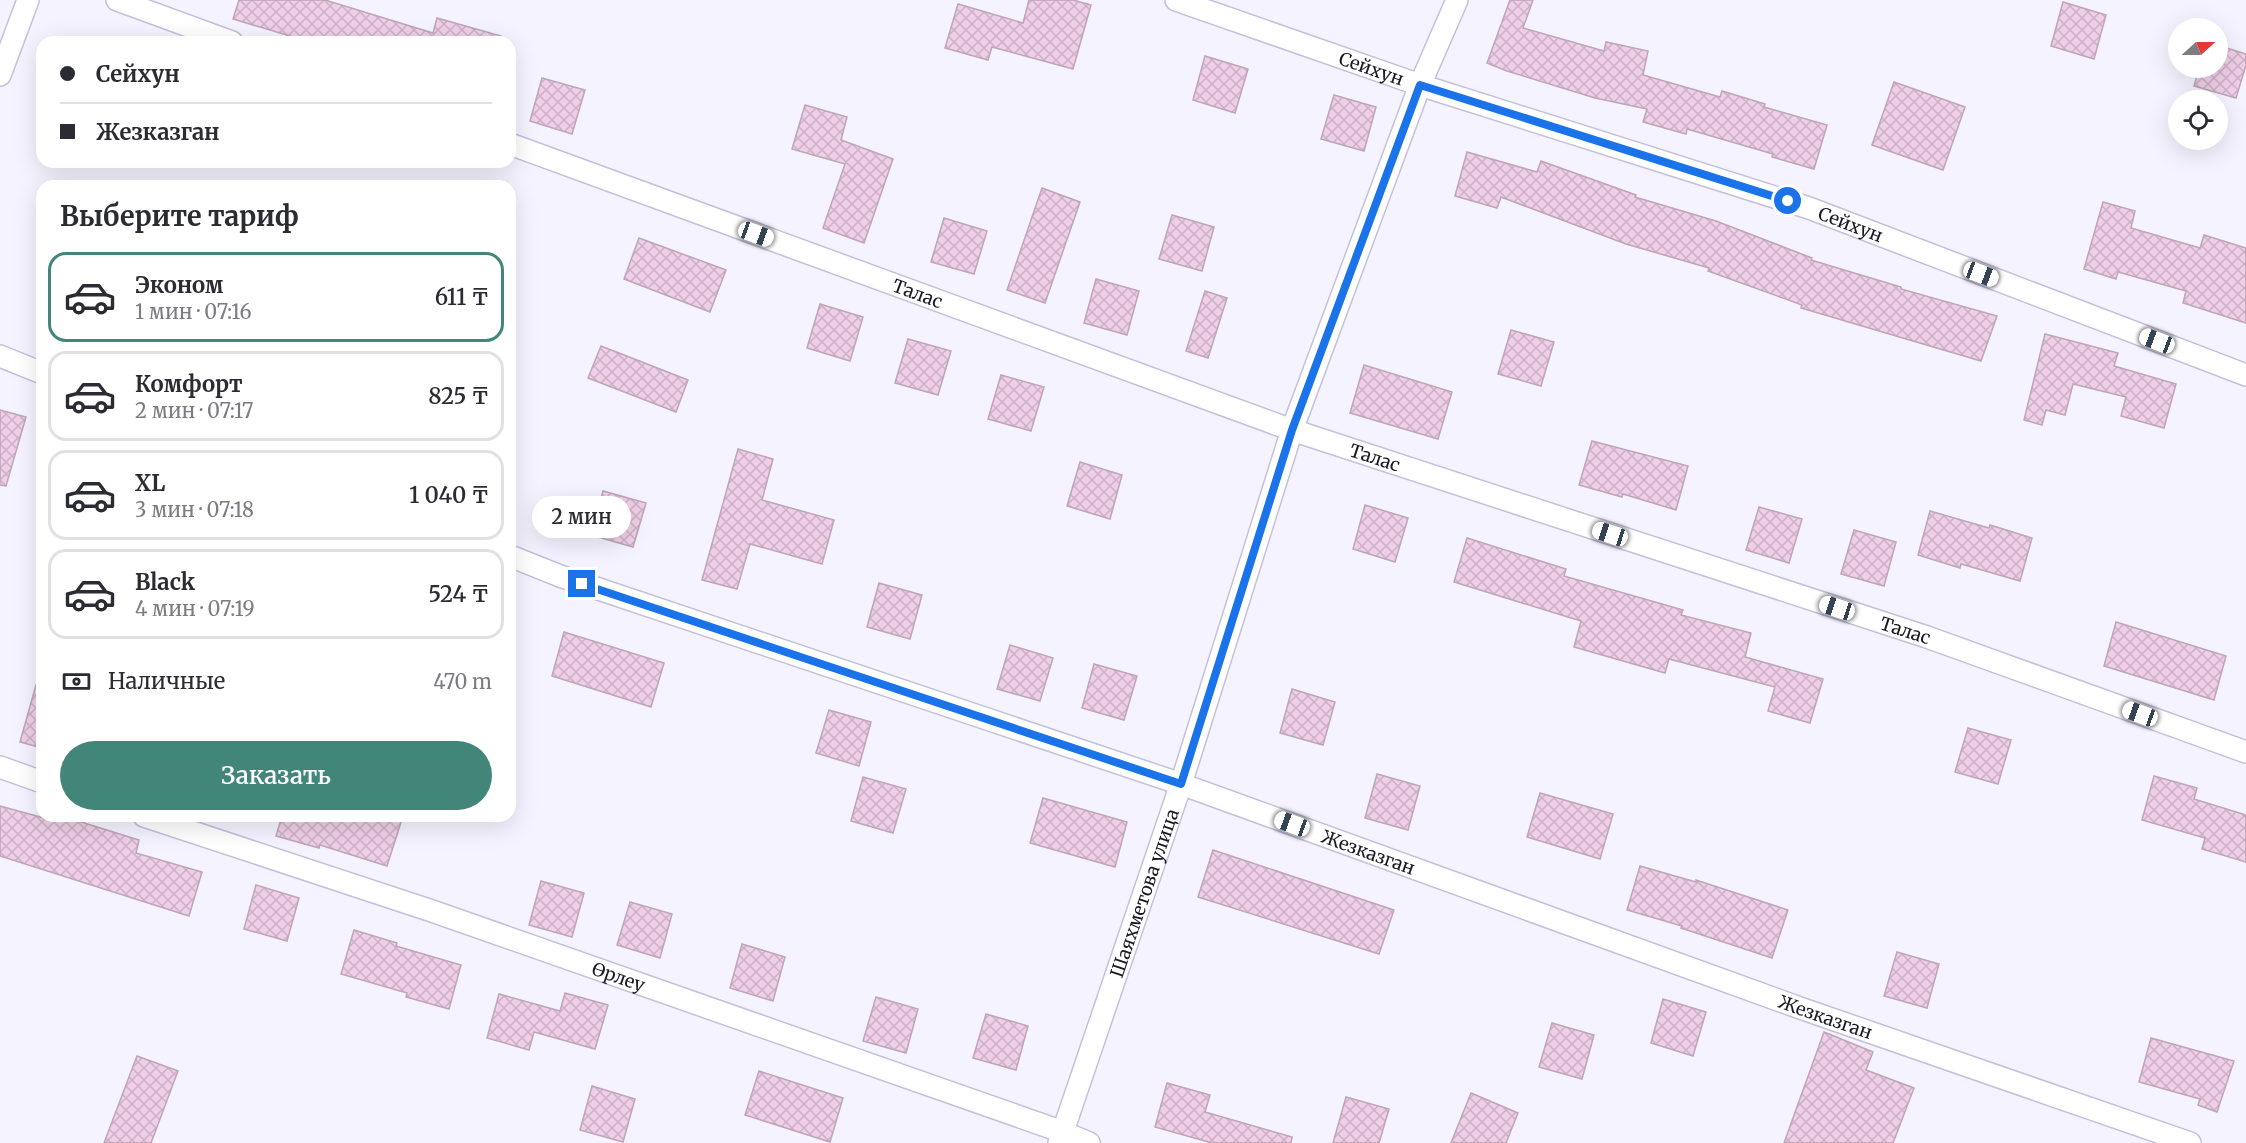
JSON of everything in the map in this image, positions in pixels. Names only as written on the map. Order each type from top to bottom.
[{"type":"street","points":[[0,75],[28,0]]},
{"type":"street","points":[[117,0],[216,36]]},
{"type":"street","name":"Сейхун","points":[[1176,0],[1420,85],[1809,208],[2246,375]]},
{"type":"street","name":"Шаяхметова улица","points":[[1061,1138],[1181,784],[1292,430],[1420,85],[1457,0]]},
{"type":"street","name":"Талас","points":[[516,146],[1292,430],[1927,637],[2246,752]]},
{"type":"street","points":[[0,356],[36,371]]},
{"type":"street","name":"Жезказган","points":[[516,558],[560,576],[1181,784],[1810,1012],[2190,1143]]},
{"type":"street","points":[[0,767],[36,780]]},
{"type":"street","name":"Өрлеу","points":[[162,822],[432,911],[1061,1138],[1089,1143]]},
{"type":"building","points":[[239,0],[325,0],[433,33],[437,18],[501,36],[290,36],[233,19]]},
{"type":"building","points":[[1029,0],[1073,0],[1091,5],[1073,69],[992,47],[988,60],[945,48],[958,4],[1023,23]]},
{"type":"building","points":[[1510,0],[1533,0],[1523,28],[1604,51],[1606,42],[1648,51],[1643,75],[1720,97],[1722,91],[1765,104],[1764,107],[1827,125],[1814,169],[1772,157],[1773,154],[1687,129],[1686,134],[1643,122],[1647,109],[1595,98],[1487,63]]},
{"type":"building","points":[[2063,2],[2106,15],[2094,59],[2051,46]]},
{"type":"building","points":[[2228,48],[2246,54],[2246,65],[2236,98],[2228,96],[2228,90],[2208,90],[2194,86],[2196,78],[2228,78]]},
{"type":"building","points":[[1205,56],[1248,69],[1235,113],[1193,100]]},
{"type":"building","points":[[542,78],[585,90],[572,134],[530,121]]},
{"type":"building","points":[[1894,82],[1965,107],[1943,170],[1872,145]]},
{"type":"building","points":[[1334,95],[1376,107],[1364,151],[1321,139]]},
{"type":"building","points":[[805,105],[847,117],[841,140],[893,159],[864,243],[823,228],[845,164],[792,149]]},
{"type":"building","points":[[1467,152],[1537,172],[1541,161],[1636,195],[1635,197],[1716,221],[1812,258],[1811,260],[1901,287],[1901,289],[1997,316],[1981,361],[1801,308],[1802,305],[1708,271],[1709,268],[1626,244],[1501,197],[1497,208],[1455,196]]},
{"type":"building","points":[[1042,188],[1080,202],[1045,303],[1007,290]]},
{"type":"building","points":[[2103,202],[2135,211],[2131,228],[2200,248],[2204,235],[2246,248],[2246,323],[2183,303],[2186,291],[2118,272],[2116,279],[2084,269]]},
{"type":"building","points":[[1172,215],[1214,227],[1202,271],[1159,259]]},
{"type":"building","points":[[944,218],[987,231],[974,274],[931,262]]},
{"type":"building","points":[[639,238],[726,270],[710,312],[624,279]]},
{"type":"building","points":[[1096,279],[1139,291],[1127,335],[1084,323]]},
{"type":"building","points":[[1205,291],[1227,298],[1208,358],[1186,351]]},
{"type":"building","points":[[820,304],[863,317],[850,361],[807,348]]},
{"type":"building","points":[[1511,330],[1554,342],[1541,386],[1498,374]]},
{"type":"building","points":[[2045,334],[2118,353],[2114,366],[2176,384],[2164,428],[2121,416],[2126,397],[2073,384],[2065,415],[2046,410],[2042,425],[2024,420]]},
{"type":"building","points":[[908,339],[951,351],[938,395],[895,383]]},
{"type":"building","points":[[601,346],[688,380],[676,412],[588,378]]},
{"type":"building","points":[[1364,365],[1452,392],[1438,439],[1350,413]]},
{"type":"building","points":[[1001,375],[1044,387],[1031,431],[988,419]]},
{"type":"building","points":[[0,410],[26,417],[6,486],[0,485]]},
{"type":"building","points":[[1592,441],[1688,466],[1676,510],[1623,494],[1622,497],[1579,485]]},
{"type":"building","points":[[738,449],[773,459],[762,500],[834,520],[822,564],[750,544],[737,589],[702,580]]},
{"type":"building","points":[[1080,462],[1122,475],[1110,519],[1067,506]]},
{"type":"building","points":[[603,491],[646,503],[633,547],[591,535]]},
{"type":"building","points":[[1365,505],[1408,518],[1395,562],[1353,549]]},
{"type":"building","points":[[1759,507],[1802,519],[1789,563],[1746,550]]},
{"type":"building","points":[[1930,511],[1989,528],[1990,525],[2032,538],[2020,581],[1961,564],[1960,568],[1918,555]]},
{"type":"building","points":[[1854,530],[1896,542],[1884,586],[1841,574]]},
{"type":"building","points":[[1467,538],[1566,569],[1564,576],[1683,610],[1681,615],[1751,633],[1745,657],[1823,679],[1810,723],[1768,711],[1775,687],[1669,659],[1665,673],[1574,647],[1581,621],[1454,582]]},
{"type":"building","points":[[879,583],[922,595],[910,639],[867,627]]},
{"type":"building","points":[[2116,622],[2226,656],[2214,700],[2104,666]]},
{"type":"building","points":[[564,632],[664,663],[651,707],[552,676]]},
{"type":"building","points":[[1010,645],[1053,658],[1040,701],[997,689]]},
{"type":"building","points":[[1094,664],[1137,676],[1124,720],[1082,708]]},
{"type":"building","points":[[36,685],[36,746],[20,742]]},
{"type":"building","points":[[1292,689],[1335,702],[1323,745],[1280,733]]},
{"type":"building","points":[[829,710],[871,722],[859,766],[816,753]]},
{"type":"building","points":[[1968,728],[2011,740],[1998,784],[1955,772]]},
{"type":"building","points":[[1377,774],[1420,786],[1408,830],[1365,818]]},
{"type":"building","points":[[2154,776],[2197,788],[2194,799],[2246,815],[2246,862],[2202,849],[2205,838],[2142,820]]},
{"type":"building","points":[[863,777],[906,789],[893,833],[851,821]]},
{"type":"building","points":[[1540,793],[1613,814],[1600,859],[1527,837]]},
{"type":"building","points":[[1043,798],[1127,822],[1115,867],[1030,843]]},
{"type":"building","points":[[0,806],[36,816],[36,822],[81,822],[139,840],[136,853],[202,872],[189,916],[0,856]]},
{"type":"building","points":[[280,822],[401,822],[387,866],[320,845],[319,848],[276,836]]},
{"type":"building","points":[[1213,850],[1394,910],[1379,954],[1198,897]]},
{"type":"building","points":[[1640,866],[1696,882],[1696,880],[1788,910],[1772,958],[1681,928],[1682,926],[1627,910]]},
{"type":"building","points":[[541,881],[584,893],[572,937],[529,925]]},
{"type":"building","points":[[256,885],[299,898],[287,941],[244,929]]},
{"type":"building","points":[[630,902],[672,914],[660,958],[617,945]]},
{"type":"building","points":[[354,930],[397,943],[396,946],[461,965],[449,1009],[406,997],[407,993],[341,974]]},
{"type":"building","points":[[742,944],[785,957],[773,1001],[730,988]]},
{"type":"building","points":[[1897,952],[1939,964],[1927,1008],[1884,996]]},
{"type":"building","points":[[565,993],[608,1005],[595,1049],[534,1032],[529,1050],[487,1038],[499,994],[560,1011]]},
{"type":"building","points":[[876,997],[918,1009],[906,1053],[863,1041]]},
{"type":"building","points":[[1663,999],[1706,1012],[1693,1056],[1651,1043]]},
{"type":"building","points":[[986,1014],[1028,1026],[1016,1070],[973,1058]]},
{"type":"building","points":[[1552,1023],[1594,1035],[1582,1079],[1539,1067]]},
{"type":"building","points":[[1824,1032],[1873,1052],[1866,1070],[1914,1088],[1893,1143],[1784,1143]]},
{"type":"building","points":[[2151,1038],[2234,1061],[2217,1112],[2198,1105],[2200,1099],[2139,1082]]},
{"type":"building","points":[[137,1056],[178,1071],[151,1143],[104,1143]]},
{"type":"building","points":[[759,1071],[843,1098],[830,1142],[745,1115]]},
{"type":"building","points":[[1167,1083],[1210,1095],[1205,1112],[1292,1137],[1291,1143],[1212,1143],[1155,1127]]},
{"type":"building","points":[[592,1086],[635,1099],[623,1142],[580,1130]]},
{"type":"building","points":[[1471,1093],[1518,1113],[1506,1143],[1451,1143]]},
{"type":"building","points":[[1346,1097],[1389,1109],[1379,1143],[1333,1143]]},
{"type":"route","points":[[582,584],[1181,784],[1292,430],[1420,85],[1788,201]]}]
